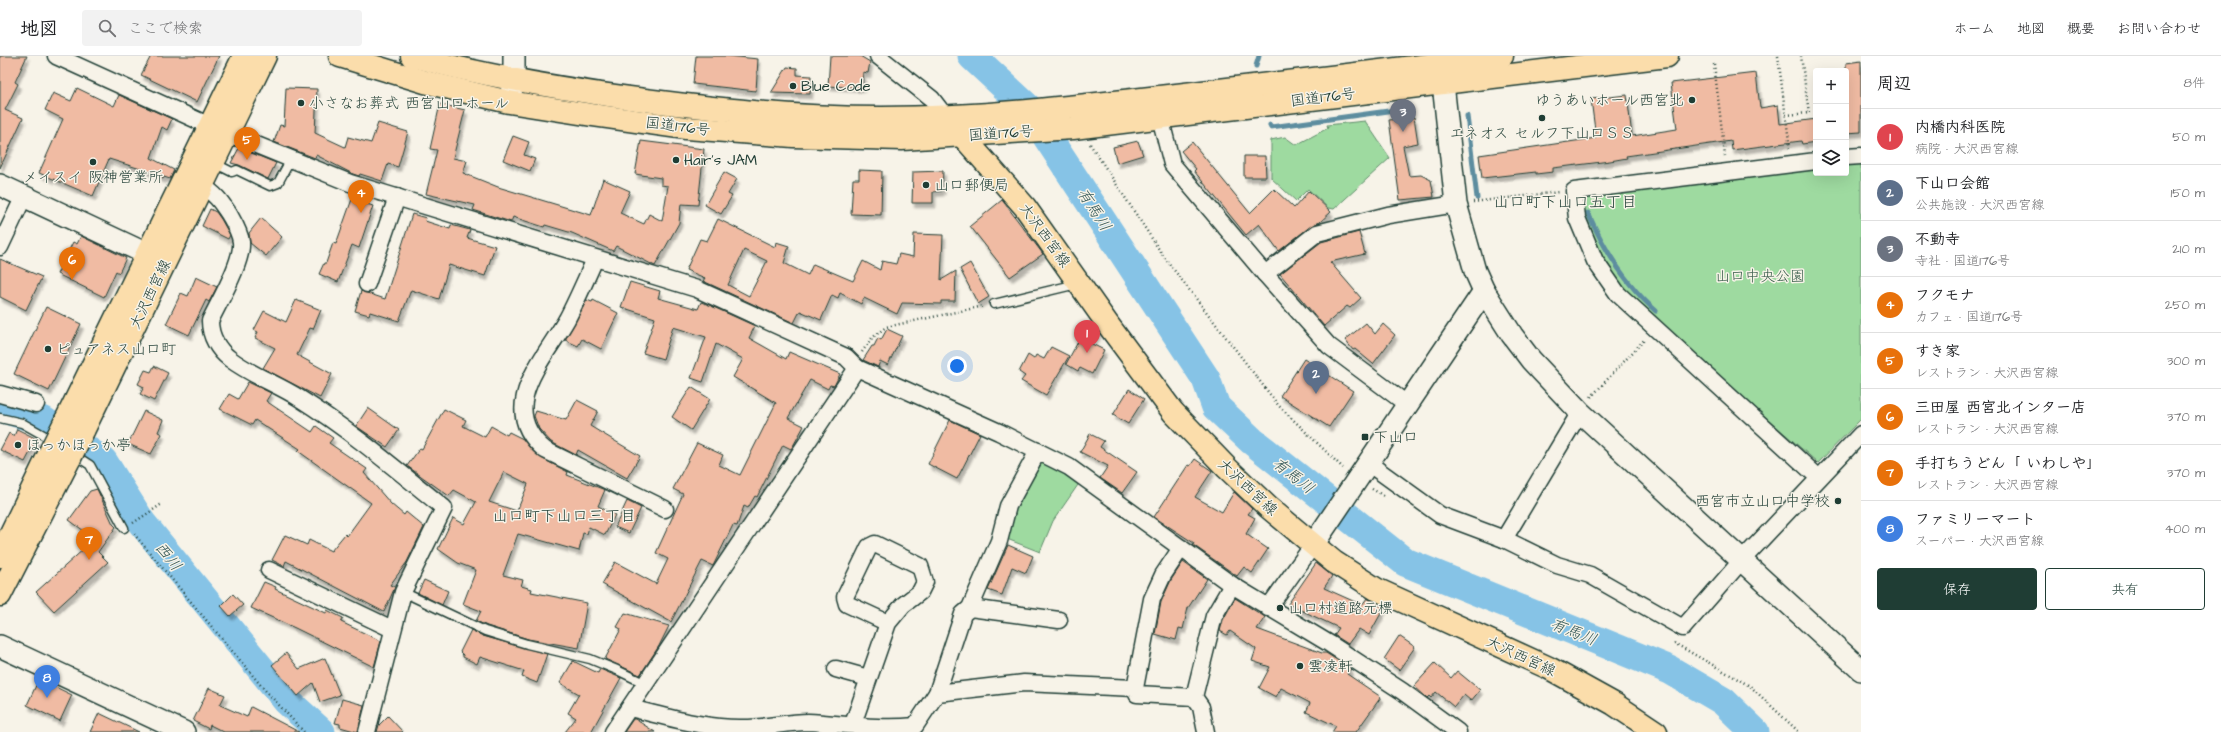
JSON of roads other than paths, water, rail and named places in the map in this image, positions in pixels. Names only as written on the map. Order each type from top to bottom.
[{"type":"main road","name":"大沢西宮線","points":[[0,595],[75,425],[214,163],[219,129],[244,56]]},
{"type":"main road","name":"大沢西宮線","points":[[75,425],[147,254],[219,129],[265,56]]},
{"type":"main road","name":"国道176号","points":[[340,56],[425,82],[509,102],[686,128],[793,136],[902,139],[960,125],[1056,108],[1441,68],[1667,56]]},
{"type":"main road","name":"国道176号","points":[[412,56],[514,80],[591,93],[724,110],[880,118],[1081,135],[1160,117],[1502,56]]},
{"type":"main road","name":"大沢西宮線","points":[[960,125],[1026,207],[1142,372],[1173,412],[1227,468],[1316,540],[1352,575],[1376,589],[1549,668],[1614,704],[1656,732]]},
{"type":"main road","name":"大沢西宮線","points":[[0,556],[62,452]]},
{"type":"street","points":[[56,56],[219,129],[350,182],[697,289],[846,357],[857,368],[1070,467],[1232,585],[1330,644],[1402,691],[1458,732]]},
{"type":"street","points":[[509,102],[514,80],[514,56]]},
{"type":"street","points":[[878,56],[932,99],[960,125]]},
{"type":"street","points":[[1441,68],[1456,204],[1475,271],[1484,291],[1531,360],[1586,405],[1742,560],[1861,670]]},
{"type":"street","points":[[1160,117],[1172,164],[1265,274],[1329,346],[1408,405]]},
{"type":"street","points":[[1849,158],[1861,156]]},
{"type":"street","points":[[1813,161],[1726,170],[1574,190],[1577,218],[1595,261],[1618,294],[1819,478]]},
{"type":"street","points":[[0,185],[147,254]]},
{"type":"street","points":[[202,186],[213,192],[238,230],[241,242],[240,256],[210,321],[210,333],[217,345],[230,359],[299,397],[380,456],[444,508],[403,592],[392,629],[367,732]]},
{"type":"street","points":[[0,247],[24,196]]},
{"type":"street","points":[[367,284],[397,197]]},
{"type":"street","points":[[1265,274],[1317,233],[1388,215],[1456,204]]},
{"type":"street","points":[[595,258],[567,319],[528,382],[523,410],[529,432],[535,441],[545,450],[665,509]]},
{"type":"street","points":[[1268,608],[1316,540],[1355,479],[1368,463],[1408,405],[1484,291]]},
{"type":"street","points":[[612,732],[630,708],[857,368]]},
{"type":"street","points":[[0,394],[36,404]]},
{"type":"street","points":[[1504,539],[1586,405]]},
{"type":"street","points":[[1368,463],[1440,515],[1504,539],[1556,565],[1590,575],[1683,628],[1742,560],[1861,434]]},
{"type":"street","points":[[630,708],[705,726],[744,728],[804,722],[853,724],[893,729],[918,729],[936,693],[963,614],[970,608],[999,542],[1008,506],[1038,451]]},
{"type":"street","points":[[853,724],[888,623],[903,605],[920,592],[925,582],[920,566],[875,544],[869,547],[845,596],[847,604],[888,623]]},
{"type":"street","points":[[1181,548],[1164,575],[1152,599],[1134,688],[1138,694],[1194,697]]},
{"type":"street","points":[[269,570],[392,629]]},
{"type":"street","points":[[1206,732],[1201,707],[1194,697],[1214,616],[1232,585]]},
{"type":"street","points":[[970,608],[1059,620]]},
{"type":"street","points":[[0,646],[184,732]]},
{"type":"street","points":[[836,669],[868,678]]},
{"type":"street","points":[[936,693],[1024,684],[1134,688]]},
{"type":"lane","points":[[214,163],[232,172],[237,170],[270,186],[278,183],[291,159]]},
{"type":"lane","points":[[994,304],[1080,284]]},
{"type":"lane","points":[[0,418],[22,424],[40,432],[90,465],[128,526]]},
{"type":"lane","points":[[403,592],[485,631],[527,644],[590,659],[618,670],[646,684]]},
{"type":"waterway","name":"有馬川","points":[[972,56],[1028,108],[1206,379],[1216,407],[1252,441],[1405,562],[1670,670],[1723,701],[1755,732]]},
{"type":"waterway","points":[[1256,66],[1259,56]]},
{"type":"waterway","points":[[1270,125],[1271,127],[1403,109]]},
{"type":"waterway","points":[[1467,116],[1477,198]]},
{"type":"waterway","points":[[1588,213],[1601,240],[1617,266],[1635,290],[1656,311]]},
{"type":"waterway","name":"西川","points":[[0,408],[44,421],[103,461],[142,523],[287,701],[321,732]]},
{"type":"place","name":"Blue Code","points":[[793,86]]},
{"type":"place","name":"ゆうあいホール西宮北","points":[[1692,100]]},
{"type":"place","name":"小さなお葬式 西宮山口ホール","points":[[301,103]]},
{"type":"place","name":"エネオス セルフ下山口ＳＳ","points":[[1542,118]]},
{"type":"place","name":"不動寺","points":[[1403,132]]},
{"type":"place","name":"すき家","points":[[247,160]]},
{"type":"place","name":"Hair’s JAM","points":[[676,160]]},
{"type":"place","name":"メイスイ 阪神営業所","points":[[93,162]]},
{"type":"place","name":"山口郵便局","points":[[926,185]]},
{"type":"place","name":"フクモナ","points":[[361,213]]},
{"type":"place","name":"三田屋 西宮北インター店","points":[[72,280]]},
{"type":"place","name":"ピュアネス山口町","points":[[48,349]]},
{"type":"place","name":"内橋内科医院","points":[[1087,353]]},
{"type":"place","name":"下山口会館","points":[[1316,394]]},
{"type":"place","name":"下山口","points":[[1365,437]]},
{"type":"place","name":"ほっかほっか亭","points":[[18,445]]},
{"type":"place","name":"西宮市立山口中学校","points":[[1838,501]]},
{"type":"place","name":"手打ちうどん「 いわしや」","points":[[89,560]]},
{"type":"place","name":"山口村道路元標","points":[[1280,608]]},
{"type":"place","name":"雲凌軒","points":[[1300,666]]},
{"type":"place","name":"ファミリーマート","points":[[47,698]]},
{"type":"district","name":"山口町下山口五丁目","points":[[1565,201]]},
{"type":"district","name":"山口町下山口三丁目","points":[[564,515]]},
{"type":"park label","name":"山口中央公園","points":[[1760,276]]}]
